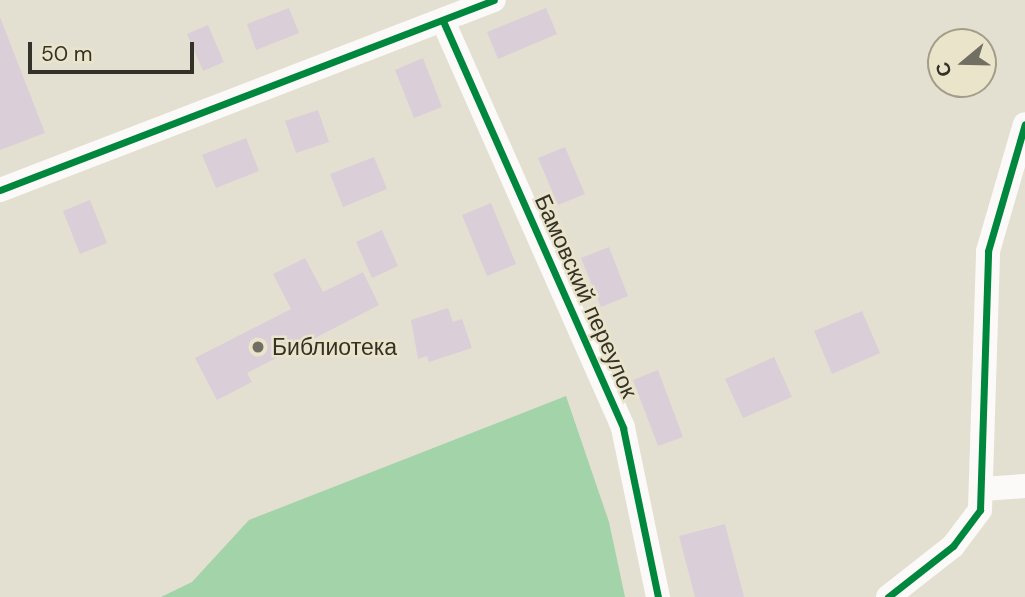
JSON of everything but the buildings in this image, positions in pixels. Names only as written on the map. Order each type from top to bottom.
[{"type":"street","points":[[0,190],[443,22],[494,0]]},
{"type":"street","name":"Бамовский переулок","points":[[443,22],[622,428],[657,597]]},
{"type":"street","points":[[888,597],[953,546],[980,510],[984,489],[988,251],[1025,124]]},
{"type":"street","points":[[984,489],[1025,486]]},
{"type":"green space","points":[[566,396],[609,522],[625,597],[161,597],[192,582],[249,520]]},
{"type":"cycle path","points":[[0,190],[494,0]]},
{"type":"cycle path","points":[[443,21],[623,428],[658,597]]},
{"type":"cycle path","points":[[888,597],[953,546],[980,510],[988,251],[1025,124]]},
{"type":"place","name":"Библиотека","points":[[258,347]]}]
